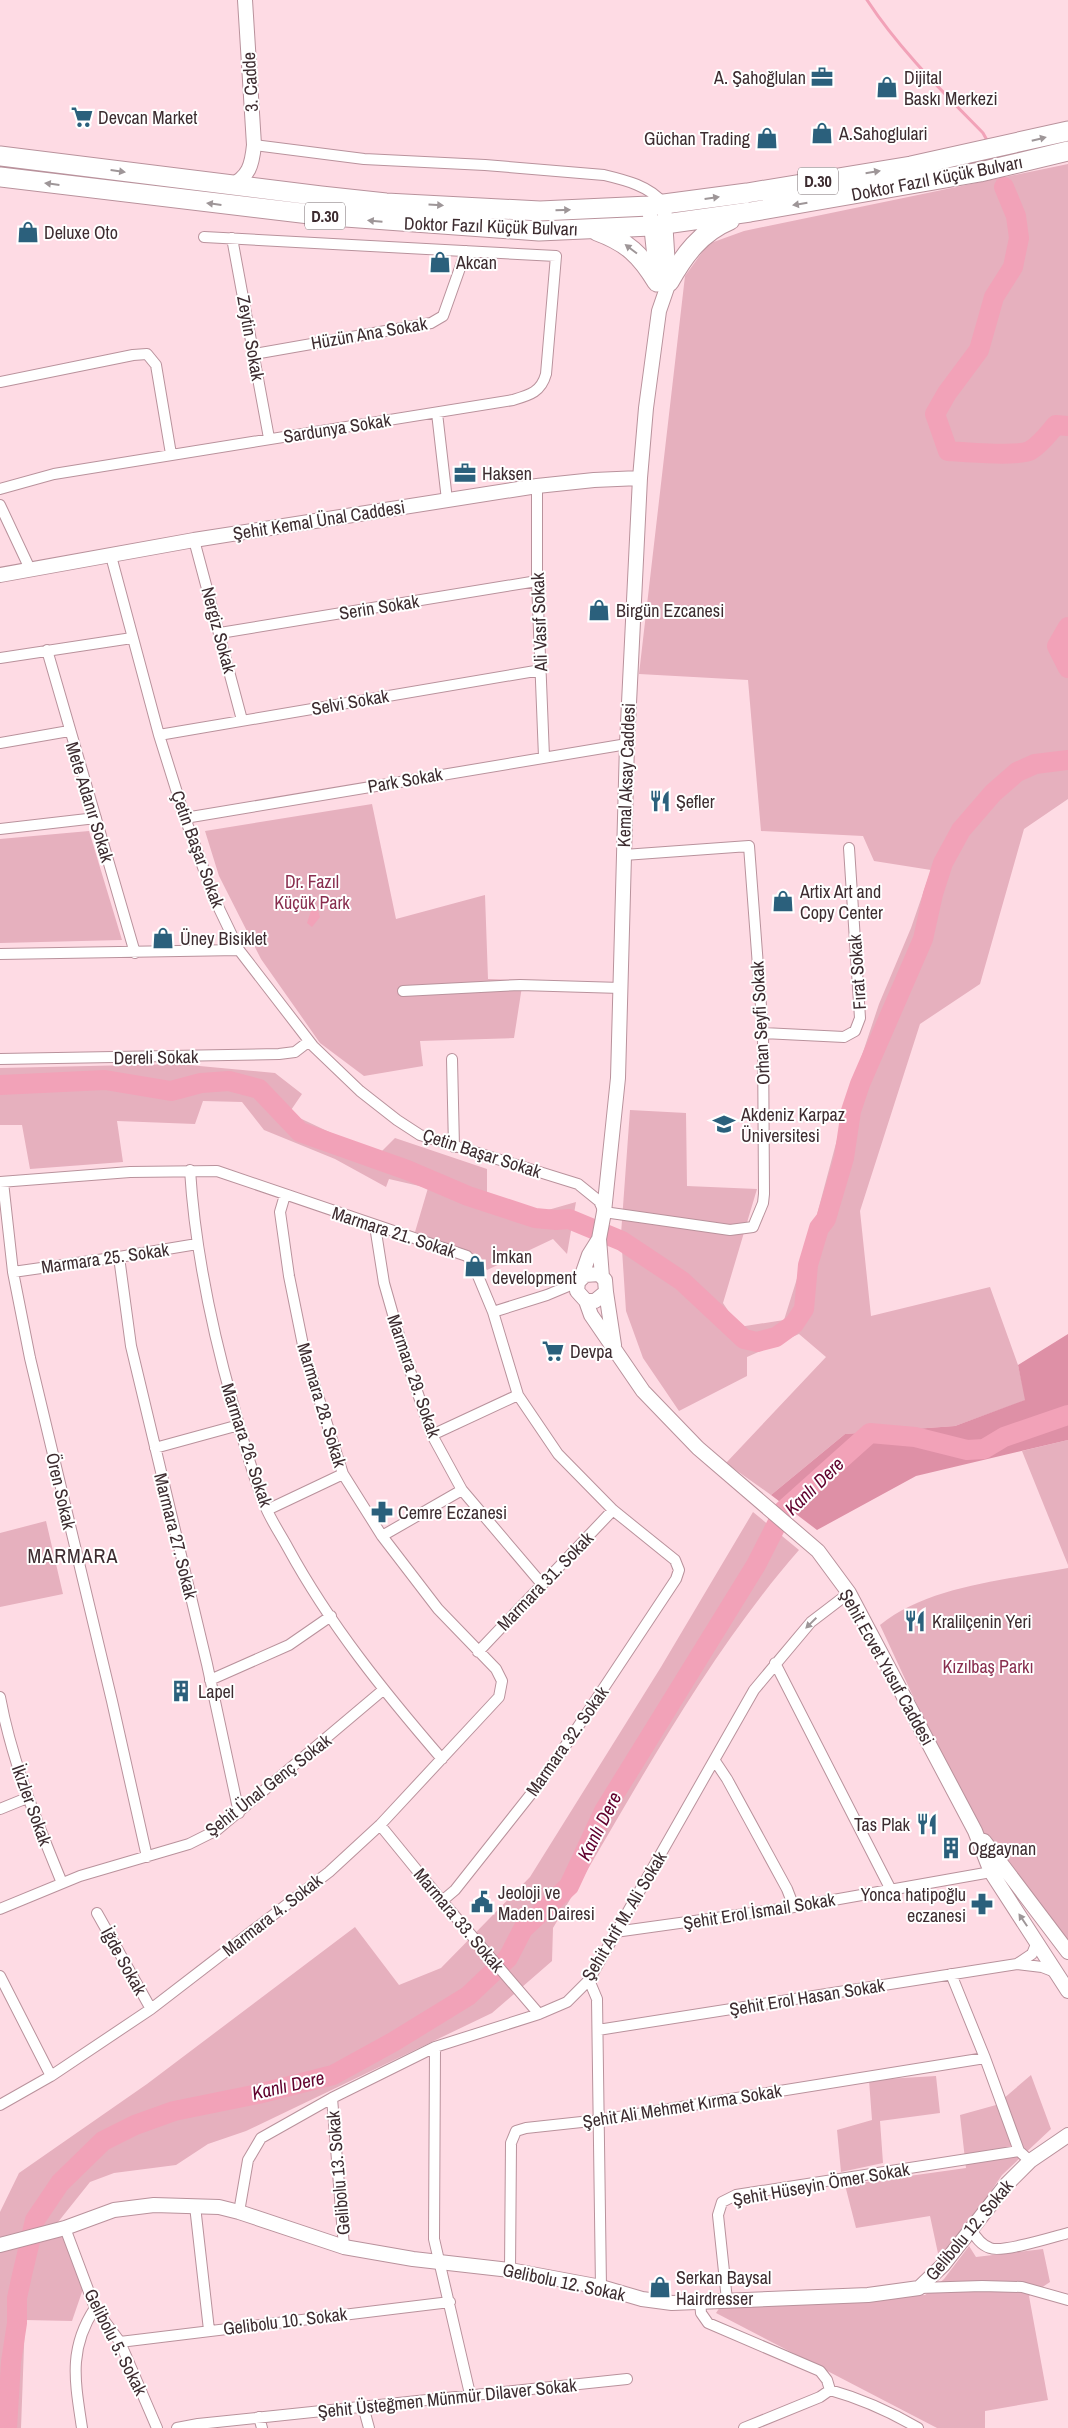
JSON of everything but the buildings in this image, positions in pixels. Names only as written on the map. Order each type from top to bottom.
[{"type":"highway","name":"Doktor Fazıl Küçük Bulvarı","points":[[0,156],[230,186],[386,202],[540,211],[656,205],[911,166],[1009,146],[1068,131]]},
{"type":"highway","name":"Doktor Fazıl Küçük Bulvarı","points":[[0,177],[368,220],[539,232],[659,225],[750,212],[980,172],[1068,150]]},
{"type":"highway","points":[[593,230],[613,237],[632,249],[663,282],[702,236],[721,224],[750,212]]},
{"type":"main road","name":"3. Cadde","points":[[245,0],[254,145],[252,164]]},
{"type":"main road","points":[[230,186],[244,177],[252,164]]},
{"type":"main road","points":[[252,164],[260,180],[266,186],[281,191]]},
{"type":"main road","name":"Kemal Aksay Caddesi","points":[[602,1277],[599,1240],[604,1212],[618,1078],[627,744],[640,478],[646,408],[663,282],[656,205]]},
{"type":"main road","name":"Şehit Kemal Ünal Caddesi","points":[[0,574],[194,540],[537,486],[594,480],[640,478]]},
{"type":"main road","name":"Kemal Aksay Caddesi","points":[[580,1280],[589,1255],[599,1240]]},
{"type":"main road","points":[[606,1292],[596,1302],[584,1300],[578,1290],[580,1280],[594,1273],[602,1277],[606,1284],[614,1346]]},
{"type":"main road","name":"Şehit Ecvet Yusuf Caddesi","points":[[584,1300],[643,1391],[698,1448],[818,1551],[849,1592],[975,1831],[991,1872],[1068,1991]]},
{"type":"main road","name":"Şehit Ecvet Yusuf Caddesi","points":[[975,1831],[1068,1952]]},
{"type":"main road","name":"Gelibolu 12. Sokak","points":[[0,2245],[65,2228],[114,2210],[154,2205],[196,2206],[240,2212],[344,2247],[413,2259],[510,2270],[601,2287],[672,2303],[868,2295],[919,2288],[943,2265],[1006,2185],[1030,2162],[1068,2136]]},
{"type":"street","points":[[254,145],[364,159],[485,165],[604,175],[621,179],[654,193],[656,205]]},
{"type":"street","points":[[204,237],[466,251]]},
{"type":"street","name":"Zeytin Sokak","points":[[232,238],[269,438]]},
{"type":"street","name":"Sardunya Sokak","points":[[0,489],[54,474],[269,438],[437,413],[513,400],[534,394],[543,385],[546,374],[556,256],[466,251]]},
{"type":"street","name":"Hüzün Ana Sokak","points":[[254,354],[431,323],[443,316],[466,251]]},
{"type":"street","points":[[0,382],[133,355],[147,354],[156,365],[171,454]]},
{"type":"street","points":[[437,413],[447,500]]},
{"type":"street","name":"Ali Vasıf Sokak","points":[[537,486],[537,581],[544,757]]},
{"type":"street","points":[[0,504],[30,569]]},
{"type":"street","name":"Nergiz Sokak","points":[[194,540],[242,720]]},
{"type":"street","name":"Çetin Başar Sokak","points":[[111,556],[159,735],[184,818],[215,900],[239,950],[308,1042],[360,1091],[397,1120],[420,1135],[578,1184],[599,1201],[604,1212]]},
{"type":"street","name":"Serin Sokak","points":[[220,634],[537,581]]},
{"type":"street","points":[[0,658],[132,638]]},
{"type":"street","name":"Mete Adanır Sokak","points":[[47,650],[135,953]]},
{"type":"street","name":"Selvi Sokak","points":[[159,735],[540,670]]},
{"type":"street","points":[[0,743],[69,731]]},
{"type":"street","name":"Park Sokak","points":[[184,818],[627,744]]},
{"type":"street","points":[[0,829],[96,818]]},
{"type":"street","name":"Orhan Seyfi Sokak","points":[[604,1212],[730,1230],[753,1227],[763,1203],[764,1194],[763,1033],[749,846],[624,855]]},
{"type":"street","name":"Fırat Sokak","points":[[763,1033],[844,1037],[856,1031],[860,1018],[849,848]]},
{"type":"street","points":[[0,954],[239,950]]},
{"type":"street","points":[[403,991],[520,985],[620,988]]},
{"type":"street","name":"Dereli Sokak","points":[[0,1060],[279,1054],[295,1052],[308,1042]]},
{"type":"street","points":[[452,1059],[454,1147]]},
{"type":"street","name":"Marmara 21. Sokak","points":[[2,1182],[190,1170],[217,1171],[467,1256],[473,1264],[492,1312],[518,1395],[558,1454],[612,1510],[675,1560],[680,1570]]},
{"type":"street","name":"Marmara 26. Sokak","points":[[190,1170],[197,1244],[214,1334],[249,1463],[267,1510],[305,1578],[331,1616],[384,1690],[442,1759]]},
{"type":"street","name":"Ören Sokak","points":[[2,1182],[13,1272],[30,1358],[147,1857]]},
{"type":"street","name":"Marmara 28. Sokak","points":[[285,1195],[280,1212],[289,1276],[305,1355],[343,1474],[382,1536],[438,1609],[496,1669],[502,1682]]},
{"type":"street","name":"Marmara 29. Sokak","points":[[375,1226],[384,1283],[404,1353],[432,1435],[462,1490],[541,1583]]},
{"type":"street","name":"Marmara 25. Sokak","points":[[13,1272],[197,1244]]},
{"type":"street","name":"Marmara 27. Sokak","points":[[120,1257],[131,1346],[210,1680],[239,1813]]},
{"type":"street","points":[[492,1312],[548,1295],[580,1280]]},
{"type":"street","points":[[548,1295],[567,1294],[584,1300]]},
{"type":"street","points":[[432,1435],[518,1395]]},
{"type":"street","points":[[155,1448],[239,1425]]},
{"type":"street","points":[[267,1510],[343,1474]]},
{"type":"street","points":[[382,1536],[462,1490]]},
{"type":"street","name":"Marmara 31. Sokak","points":[[478,1652],[541,1583],[612,1510]]},
{"type":"street","name":"Marmara 32. Sokak","points":[[442,1902],[455,1890],[546,1775],[676,1579],[680,1570]]},
{"type":"street","name":"Şehit Arif M. Ali Sokak","points":[[240,2212],[248,2160],[261,2138],[332,2098],[435,2048],[540,2014],[567,2002],[590,1980],[615,1932],[754,1690],[811,1622],[849,1592]]},
{"type":"street","points":[[210,1680],[290,1645],[331,1616]]},
{"type":"street","points":[[775,1663],[891,1890]]},
{"type":"street","name":"Marmara 4. Sokak","points":[[0,2105],[51,2076],[150,2009],[329,1872],[380,1825],[499,1697],[502,1682]]},
{"type":"street","name":"Şehit Ünal Genç Sokak","points":[[0,1909],[62,1883],[189,1844],[217,1830],[384,1690]]},
{"type":"street","name":"İkizler Sokak","points":[[0,1697],[2,1723],[27,1798],[62,1883]]},
{"type":"street","points":[[714,1761],[727,1779],[787,1889],[794,1907]]},
{"type":"street","points":[[0,1810],[27,1798]]},
{"type":"street","name":"Marmara 33. Sokak","points":[[380,1825],[442,1902],[540,2014]]},
{"type":"street","name":"Şehit Erol İsmail Sokak","points":[[615,1932],[794,1907],[991,1872]]},
{"type":"street","name":"İğde Sokak","points":[[97,1913],[150,2009]]},
{"type":"street","points":[[1017,1964],[1032,1954],[1037,1942]]},
{"type":"street","name":"Şehit Erol Hasan Sokak","points":[[598,2030],[1017,1964],[1042,1967],[1057,1973]]},
{"type":"street","points":[[951,1974],[985,2058],[1019,2151],[1030,2162]]},
{"type":"street","points":[[0,1976],[51,2076]]},
{"type":"street","points":[[590,1980],[597,1999],[601,2287]]},
{"type":"street","points":[[435,2048],[434,2239],[470,2394]]},
{"type":"street","name":"Şehit Ali Mehmet Kırma Sokak","points":[[510,2270],[511,2143],[516,2131],[526,2128],[600,2120],[985,2058]]},
{"type":"street","name":"Gelibolu 13. Sokak","points":[[332,2098],[344,2247]]},
{"type":"street","name":"Şehit Hüseyin Ömer Sokak","points":[[727,2300],[718,2215],[722,2202],[736,2195],[1019,2151]]},
{"type":"street","points":[[196,2206],[209,2330]]},
{"type":"street","name":"Gelibolu 5. Sokak","points":[[65,2228],[95,2308],[120,2342],[157,2428]]},
{"type":"street","points":[[971,2230],[978,2241],[992,2249],[1009,2248],[1068,2233]]},
{"type":"street","points":[[919,2288],[1022,2287],[1068,2300]]},
{"type":"street","points":[[700,2301],[701,2312],[708,2323],[820,2371],[827,2380],[830,2390]]},
{"type":"street","name":"Gelibolu 10. Sokak","points":[[120,2342],[450,2302]]},
{"type":"street","points":[[82,2428],[77,2396],[76,2351],[84,2326],[95,2308]]},
{"type":"street","name":"Şehit Üsteğmen Münmür Dilaver Sokak","points":[[177,2428],[470,2394],[627,2379]]},
{"type":"street","points":[[744,2428],[820,2397],[830,2390],[860,2398],[918,2428]]},
{"type":"street","points":[[363,2406],[369,2428]]},
{"type":"street","points":[[259,2418],[262,2428]]},
{"type":"green space","points":[[1068,164],[1068,799],[1024,829],[980,984],[920,1024],[860,1211],[871,1316],[990,1287],[1018,1365],[1026,1400],[955,1426],[845,1434],[771,1495],[726,1463],[826,1357],[799,1334],[747,1357],[747,1376],[679,1411],[643,1358],[626,1311],[621,1234],[630,1110],[686,1113],[687,1186],[757,1189],[723,1303],[739,1327],[784,1320],[816,1218],[850,1091],[879,1004],[911,928],[931,870],[874,861],[863,836],[761,831],[748,680],[639,674],[685,276],[708,244],[744,231]]},
{"type":"green space","name":"Dr. Fazıl Küçük Park","points":[[372,804],[396,919],[485,895],[488,979],[523,980],[514,1038],[420,1041],[423,1066],[364,1076],[320,1043],[261,959],[219,876],[205,831]]},
{"type":"green space","points":[[89,831],[122,940],[0,943],[0,839]]},
{"type":"green space","points":[[178,1064],[275,1073],[302,1094],[289,1113],[378,1155],[395,1138],[487,1169],[487,1196],[541,1212],[576,1202],[567,1254],[553,1239],[487,1270],[470,1252],[415,1232],[428,1188],[389,1179],[386,1187],[335,1159],[264,1130],[242,1102],[203,1101],[195,1124],[117,1121],[123,1162],[30,1169],[22,1125],[0,1125],[0,1068]]},
{"type":"green space","points":[[1068,1440],[1068,1565],[1022,1451]]},
{"type":"green space","points":[[753,1512],[799,1550],[730,1638],[668,1733],[553,1928],[552,1961],[492,2013],[246,2131],[208,2144],[176,2165],[114,2173],[90,2182],[58,2222],[83,2289],[72,2321],[25,2320],[21,2428],[0,2428],[0,2212],[19,2173],[147,2084],[355,1927],[399,1985],[441,1968],[530,1877],[661,1667]]},
{"type":"green space","points":[[46,1521],[63,1594],[0,1607],[0,1533]]},
{"type":"green space","name":"Kızılbaş Parkı","points":[[1068,1568],[1068,1945],[1041,1922],[982,1830],[931,1735],[880,1625],[921,1601],[945,1593],[970,1586]]},
{"type":"green space","points":[[1031,2075],[1051,2129],[1002,2175],[962,2234],[939,2258],[930,2216],[856,2228],[845,2185],[966,2168],[960,2115],[996,2105]]},
{"type":"green space","points":[[936,2076],[940,2113],[880,2121],[883,2163],[841,2172],[837,2130],[872,2120],[869,2080]]},
{"type":"green space","points":[[969,2246],[976,2257],[1043,2249],[1050,2282],[1029,2296],[1048,2400],[985,2411],[985,2428],[937,2428],[716,2313],[720,2307],[925,2295],[944,2279]]},
{"type":"shaded area","points":[[317,907],[320,917],[312,927],[307,923],[311,911]]},
{"type":"shaded area","points":[[1068,1334],[1068,1440],[916,1476],[817,1530],[771,1495],[845,1434],[955,1426],[1025,1400],[1018,1365]]},
{"type":"waterway","points":[[867,0],[907,53],[983,133],[988,142]]},
{"type":"waterway","points":[[1000,173],[1004,187]]},
{"type":"waterway","points":[[1004,187],[1016,216],[1019,238],[1013,267],[994,297],[979,350],[947,393],[935,414],[948,451],[991,454],[1025,452],[1038,445],[1056,425],[1068,426]]},
{"type":"waterway","points":[[1068,627],[1057,646],[1068,668]]},
{"type":"waterway","points":[[0,1085],[105,1080],[171,1091],[201,1083],[229,1081],[259,1089],[300,1132],[407,1170],[468,1196],[535,1218],[569,1219],[622,1241],[682,1281],[744,1339],[757,1342],[776,1337],[794,1324],[804,1309],[808,1265],[819,1228],[826,1219],[844,1158],[851,1111],[860,1084],[923,939],[933,894],[943,863],[961,830],[993,793],[1017,772],[1035,764],[1068,760]]},
{"type":"waterway","name":"Kanlı Dere","points":[[7,2428],[11,2362],[17,2323],[17,2298],[35,2220],[60,2183],[103,2141],[135,2125],[174,2111],[258,2094],[333,2075],[393,2042],[468,1996],[508,1958],[523,1929],[569,1886],[604,1811],[756,1565],[784,1510],[870,1433],[915,1437],[967,1450],[984,1449],[1004,1437],[1068,1415]]},
{"type":"place","name":"A. Şahoğlulan","points":[[822,77]]},
{"type":"place","name":"Dijital Baskı Merkezi","points":[[887,87]]},
{"type":"place","name":"Devcan Market","points":[[82,117]]},
{"type":"place","name":"A.Sahoglulari","points":[[822,133]]},
{"type":"place","name":"Güchan Trading","points":[[767,138]]},
{"type":"place","name":"Deluxe Oto","points":[[28,232]]},
{"type":"place","name":"Akcan","points":[[440,262]]},
{"type":"place","name":"Haksen","points":[[465,473]]},
{"type":"place","name":"Birgün Ezcanesi","points":[[599,610]]},
{"type":"place","name":"Şefler","points":[[660,801]]},
{"type":"place","name":"Artix Art and Copy Center","points":[[783,901]]},
{"type":"place","name":"Üney Bisiklet","points":[[163,938]]},
{"type":"place","name":"Akdeniz Karpaz Üniversitesi","points":[[724,1124]]},
{"type":"place","name":"İmkan development","points":[[475,1266]]},
{"type":"place","name":"Devpa","points":[[553,1351]]},
{"type":"place","name":"Cemre Eczanesi","points":[[382,1512]]},
{"type":"place","name":"Kralilçenin Yeri","points":[[915,1621]]},
{"type":"place","name":"Lapel","points":[[181,1691]]},
{"type":"place","name":"Tas Plak","points":[[927,1824]]},
{"type":"place","name":"Oggaynan","points":[[951,1848]]},
{"type":"place","name":"Jeoloji ve Maden Dairesi","points":[[482,1902]]},
{"type":"place","name":"Yonca hatipoğlu eczanesi","points":[[982,1904]]},
{"type":"place","name":"Serkan Baysal Hairdresser","points":[[660,2287]]},
{"type":"district","name":"MARMARA","points":[[73,1555]]}]
